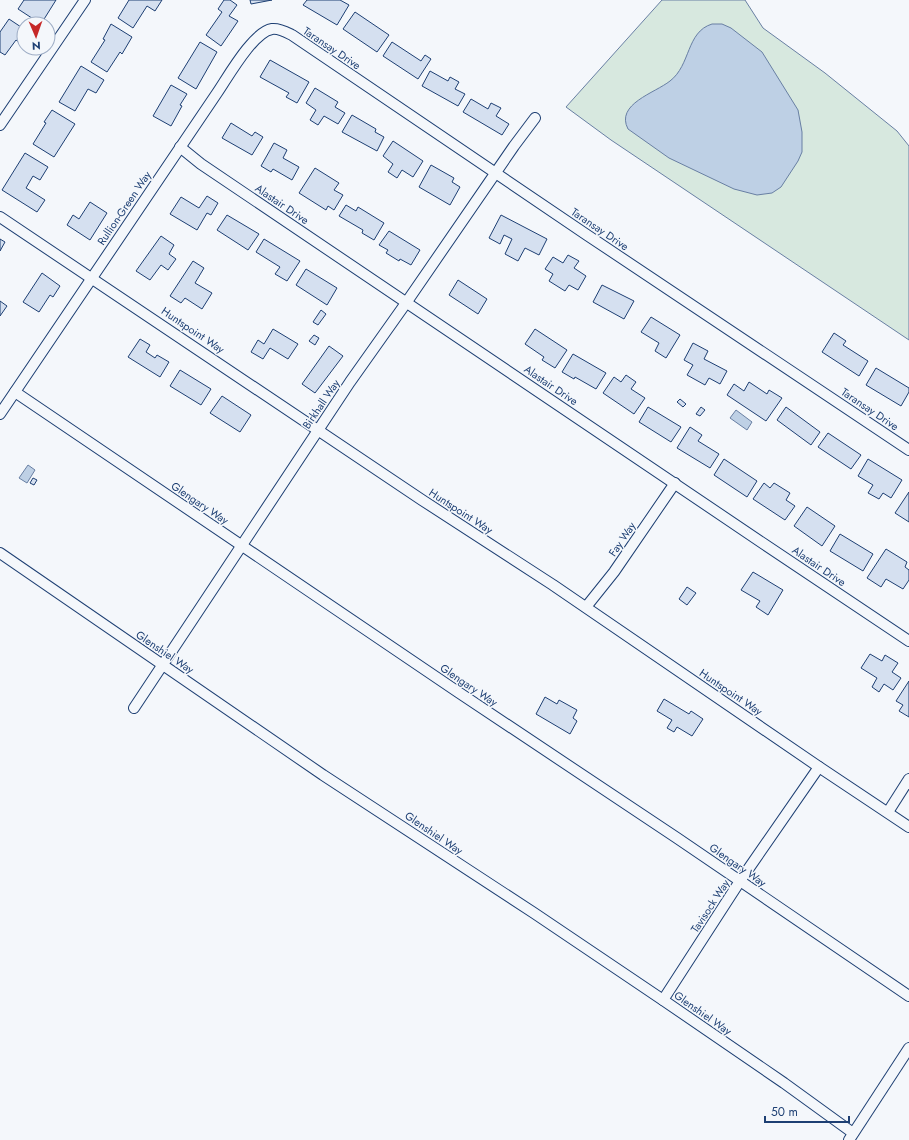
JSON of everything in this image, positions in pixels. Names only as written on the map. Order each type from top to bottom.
[{"type":"street","points":[[0,125],[85,0]]},
{"type":"street","name":"Rullion-Green Way","points":[[0,414],[253,41],[265,31],[278,29]]},
{"type":"street","name":"Taransay Drive","points":[[278,29],[292,35],[587,235],[909,450]]},
{"type":"street","name":"Birkhall Way","points":[[134,708],[317,430],[535,118]]},
{"type":"street","name":"Alastair Drive","points":[[180,148],[201,164],[406,303],[909,641]]},
{"type":"street","name":"Huntspoint Way","points":[[0,216],[317,430],[586,607],[909,827]]},
{"type":"street","name":"Glengary Way","points":[[15,392],[909,996]]},
{"type":"street","name":"Fay Way","points":[[586,607],[614,572],[675,483]]},
{"type":"street","name":"Glenshiel Way","points":[[0,553],[323,774],[534,913],[784,1083],[851,1137]]},
{"type":"street","name":"Tavisock Way","points":[[663,1000],[740,882],[819,766]]},
{"type":"street","points":[[888,812],[909,780]]},
{"type":"street","points":[[851,1137],[909,1048]]},
{"type":"shaded area","points":[[662,0],[745,0],[763,28],[825,73],[897,131],[909,146],[909,340],[611,140],[566,107]]},
{"type":"water","points":[[712,24],[722,24],[731,28],[762,52],[798,110],[802,132],[802,152],[798,161],[781,187],[772,193],[757,195],[734,189],[669,158],[628,129],[625,120],[627,113],[632,106],[638,100],[670,81],[677,74],[697,34]]},
{"type":"water","points":[[736,410],[752,422],[747,430],[730,418]]},
{"type":"water","points":[[28,465],[35,470],[27,483],[19,478]]},
{"type":"building","points":[[24,0],[56,0],[46,16],[29,16],[18,9]]},
{"type":"building","points":[[129,0],[162,0],[155,11],[147,6],[133,28],[118,18]]},
{"type":"building","points":[[224,0],[230,0],[237,5],[229,16],[238,21],[221,46],[206,35],[222,12],[218,9]]},
{"type":"building","points":[[250,0],[272,0],[251,4]]},
{"type":"building","points":[[307,0],[340,0],[349,5],[337,25],[303,5]]},
{"type":"building","points":[[355,12],[389,35],[377,52],[343,29]]},
{"type":"building","points":[[9,19],[16,24],[16,40],[5,55],[0,52],[0,32]]},
{"type":"building","points":[[111,24],[132,37],[122,54],[120,52],[107,72],[91,62],[105,40],[103,39]]},
{"type":"building","points":[[200,42],[217,52],[196,89],[178,78]]},
{"type":"building","points":[[392,42],[421,61],[425,55],[431,59],[418,79],[383,56]]},
{"type":"building","points":[[270,60],[309,82],[297,103],[286,97],[289,93],[260,77]]},
{"type":"building","points":[[81,66],[104,80],[96,93],[88,89],[75,111],[59,102]]},
{"type":"building","points":[[430,71],[448,81],[450,77],[459,82],[455,89],[465,94],[458,106],[422,86]]},
{"type":"building","points":[[171,85],[187,94],[180,105],[182,106],[171,126],[153,116]]},
{"type":"building","points":[[315,88],[338,102],[335,107],[345,113],[338,124],[324,116],[318,125],[310,120],[316,110],[306,103]]},
{"type":"building","points":[[471,99],[488,109],[491,103],[501,108],[496,116],[509,124],[502,135],[463,112]]},
{"type":"building","points":[[52,110],[75,124],[54,157],[33,144]]},
{"type":"building","points":[[352,115],[376,129],[375,132],[384,137],[377,151],[342,132]]},
{"type":"building","points":[[231,123],[252,136],[255,132],[263,137],[252,155],[222,138]]},
{"type":"building","points":[[393,141],[423,161],[413,177],[402,170],[397,178],[388,172],[393,164],[383,156]]},
{"type":"building","points":[[274,143],[287,150],[283,158],[299,167],[292,180],[273,169],[271,172],[261,166]]},
{"type":"building","points":[[25,153],[48,167],[40,180],[33,176],[26,188],[45,200],[37,212],[2,190]]},
{"type":"building","points":[[431,165],[454,178],[452,182],[460,187],[450,205],[419,187]]},
{"type":"building","points":[[315,168],[339,183],[334,190],[343,195],[334,210],[328,206],[326,210],[299,193]]},
{"type":"building","points":[[207,196],[218,203],[211,215],[207,213],[197,230],[170,214],[181,197],[199,208]]},
{"type":"building","points":[[90,202],[107,213],[90,240],[67,225],[73,215],[79,219]]},
{"type":"building","points":[[346,205],[356,211],[358,207],[384,223],[374,240],[362,233],[363,230],[339,216]]},
{"type":"building","points":[[227,215],[259,234],[248,250],[217,230]]},
{"type":"building","points":[[501,215],[547,239],[539,255],[525,248],[518,261],[505,254],[512,239],[504,235],[500,244],[489,238]]},
{"type":"building","points":[[389,231],[420,250],[411,265],[400,259],[399,261],[386,253],[388,250],[379,245]]},
{"type":"building","points":[[161,236],[174,245],[169,254],[176,259],[168,270],[161,265],[150,280],[136,271]]},
{"type":"building","points":[[0,239],[5,242],[0,251]]},
{"type":"building","points":[[264,239],[300,261],[287,281],[275,274],[280,267],[256,252]]},
{"type":"building","points":[[568,255],[579,261],[574,268],[586,276],[578,290],[569,285],[565,291],[549,281],[553,274],[545,269],[553,257],[563,263]]},
{"type":"building","points":[[193,261],[204,268],[195,283],[212,293],[202,309],[185,298],[181,303],[170,296]]},
{"type":"building","points":[[306,269],[337,288],[327,305],[296,285]]},
{"type":"building","points":[[42,273],[60,286],[53,297],[50,295],[39,312],[23,302]]},
{"type":"building","points":[[458,280],[487,299],[478,314],[449,295]]},
{"type":"building","points":[[602,285],[634,301],[624,319],[593,302]]},
{"type":"building","points":[[0,301],[7,306],[0,316]]},
{"type":"building","points":[[321,310],[326,314],[318,325],[313,322]]},
{"type":"building","points":[[651,317],[680,335],[666,358],[655,351],[659,343],[641,332]]},
{"type":"building","points":[[273,329],[298,344],[288,359],[270,348],[263,359],[251,352],[258,340],[264,344]]},
{"type":"building","points":[[535,329],[567,350],[555,368],[542,360],[544,357],[525,344]]},
{"type":"building","points":[[834,333],[846,341],[843,345],[868,361],[859,376],[822,352]]},
{"type":"building","points":[[314,335],[319,338],[315,345],[309,341]]},
{"type":"building","points":[[140,339],[150,345],[146,352],[155,358],[157,355],[169,362],[160,377],[128,357]]},
{"type":"building","points":[[693,343],[708,351],[704,359],[727,371],[720,384],[709,378],[705,385],[687,375],[693,365],[684,360]]},
{"type":"building","points":[[329,346],[343,356],[315,393],[302,384]]},
{"type":"building","points":[[573,354],[606,373],[596,389],[575,377],[574,379],[562,372]]},
{"type":"building","points":[[876,368],[909,388],[909,392],[901,406],[866,385]]},
{"type":"building","points":[[180,370],[211,389],[201,405],[170,386]]},
{"type":"building","points":[[626,375],[636,382],[631,389],[645,398],[634,414],[603,393],[614,377],[621,382]]},
{"type":"building","points":[[749,382],[767,394],[769,390],[782,398],[766,421],[727,395],[734,384],[744,391]]},
{"type":"building","points":[[222,396],[251,415],[240,432],[210,413]]},
{"type":"building","points":[[680,399],[686,404],[683,407],[677,402]]},
{"type":"building","points":[[648,407],[681,427],[671,442],[639,422]]},
{"type":"building","points":[[701,407],[705,410],[700,416],[696,414]]},
{"type":"building","points":[[786,407],[820,432],[811,445],[777,420]]},
{"type":"building","points":[[690,427],[702,435],[698,441],[719,454],[710,468],[677,448]]},
{"type":"building","points":[[828,433],[861,455],[851,469],[818,447]]},
{"type":"building","points":[[724,459],[757,481],[747,497],[714,475]]},
{"type":"building","points":[[868,459],[902,480],[891,498],[883,493],[879,499],[868,493],[873,485],[858,476]]},
{"type":"building","points":[[33,478],[37,480],[34,485],[30,483]]},
{"type":"building","points":[[764,483],[770,488],[774,483],[790,493],[786,500],[795,506],[785,520],[753,499]]},
{"type":"building","points":[[909,492],[909,522],[895,513]]},
{"type":"building","points":[[807,507],[835,526],[822,546],[794,526]]},
{"type":"building","points":[[840,534],[873,554],[863,571],[830,551]]},
{"type":"building","points":[[886,549],[907,562],[905,567],[909,570],[909,580],[903,589],[886,579],[881,587],[867,578]]},
{"type":"building","points":[[753,572],[783,590],[768,615],[756,607],[760,601],[741,590]]},
{"type":"building","points":[[687,587],[696,593],[687,605],[679,599]]},
{"type":"building","points":[[870,654],[882,661],[885,655],[898,663],[892,672],[901,678],[893,690],[884,684],[879,692],[872,687],[877,678],[861,668]]},
{"type":"building","points":[[909,681],[909,717],[899,711],[903,705],[896,701]]},
{"type":"building","points":[[545,697],[557,704],[559,700],[577,710],[573,718],[577,721],[570,734],[536,714]]},
{"type":"building","points":[[664,699],[689,714],[691,711],[703,719],[692,736],[677,727],[674,732],[667,728],[672,720],[657,711]]}]
